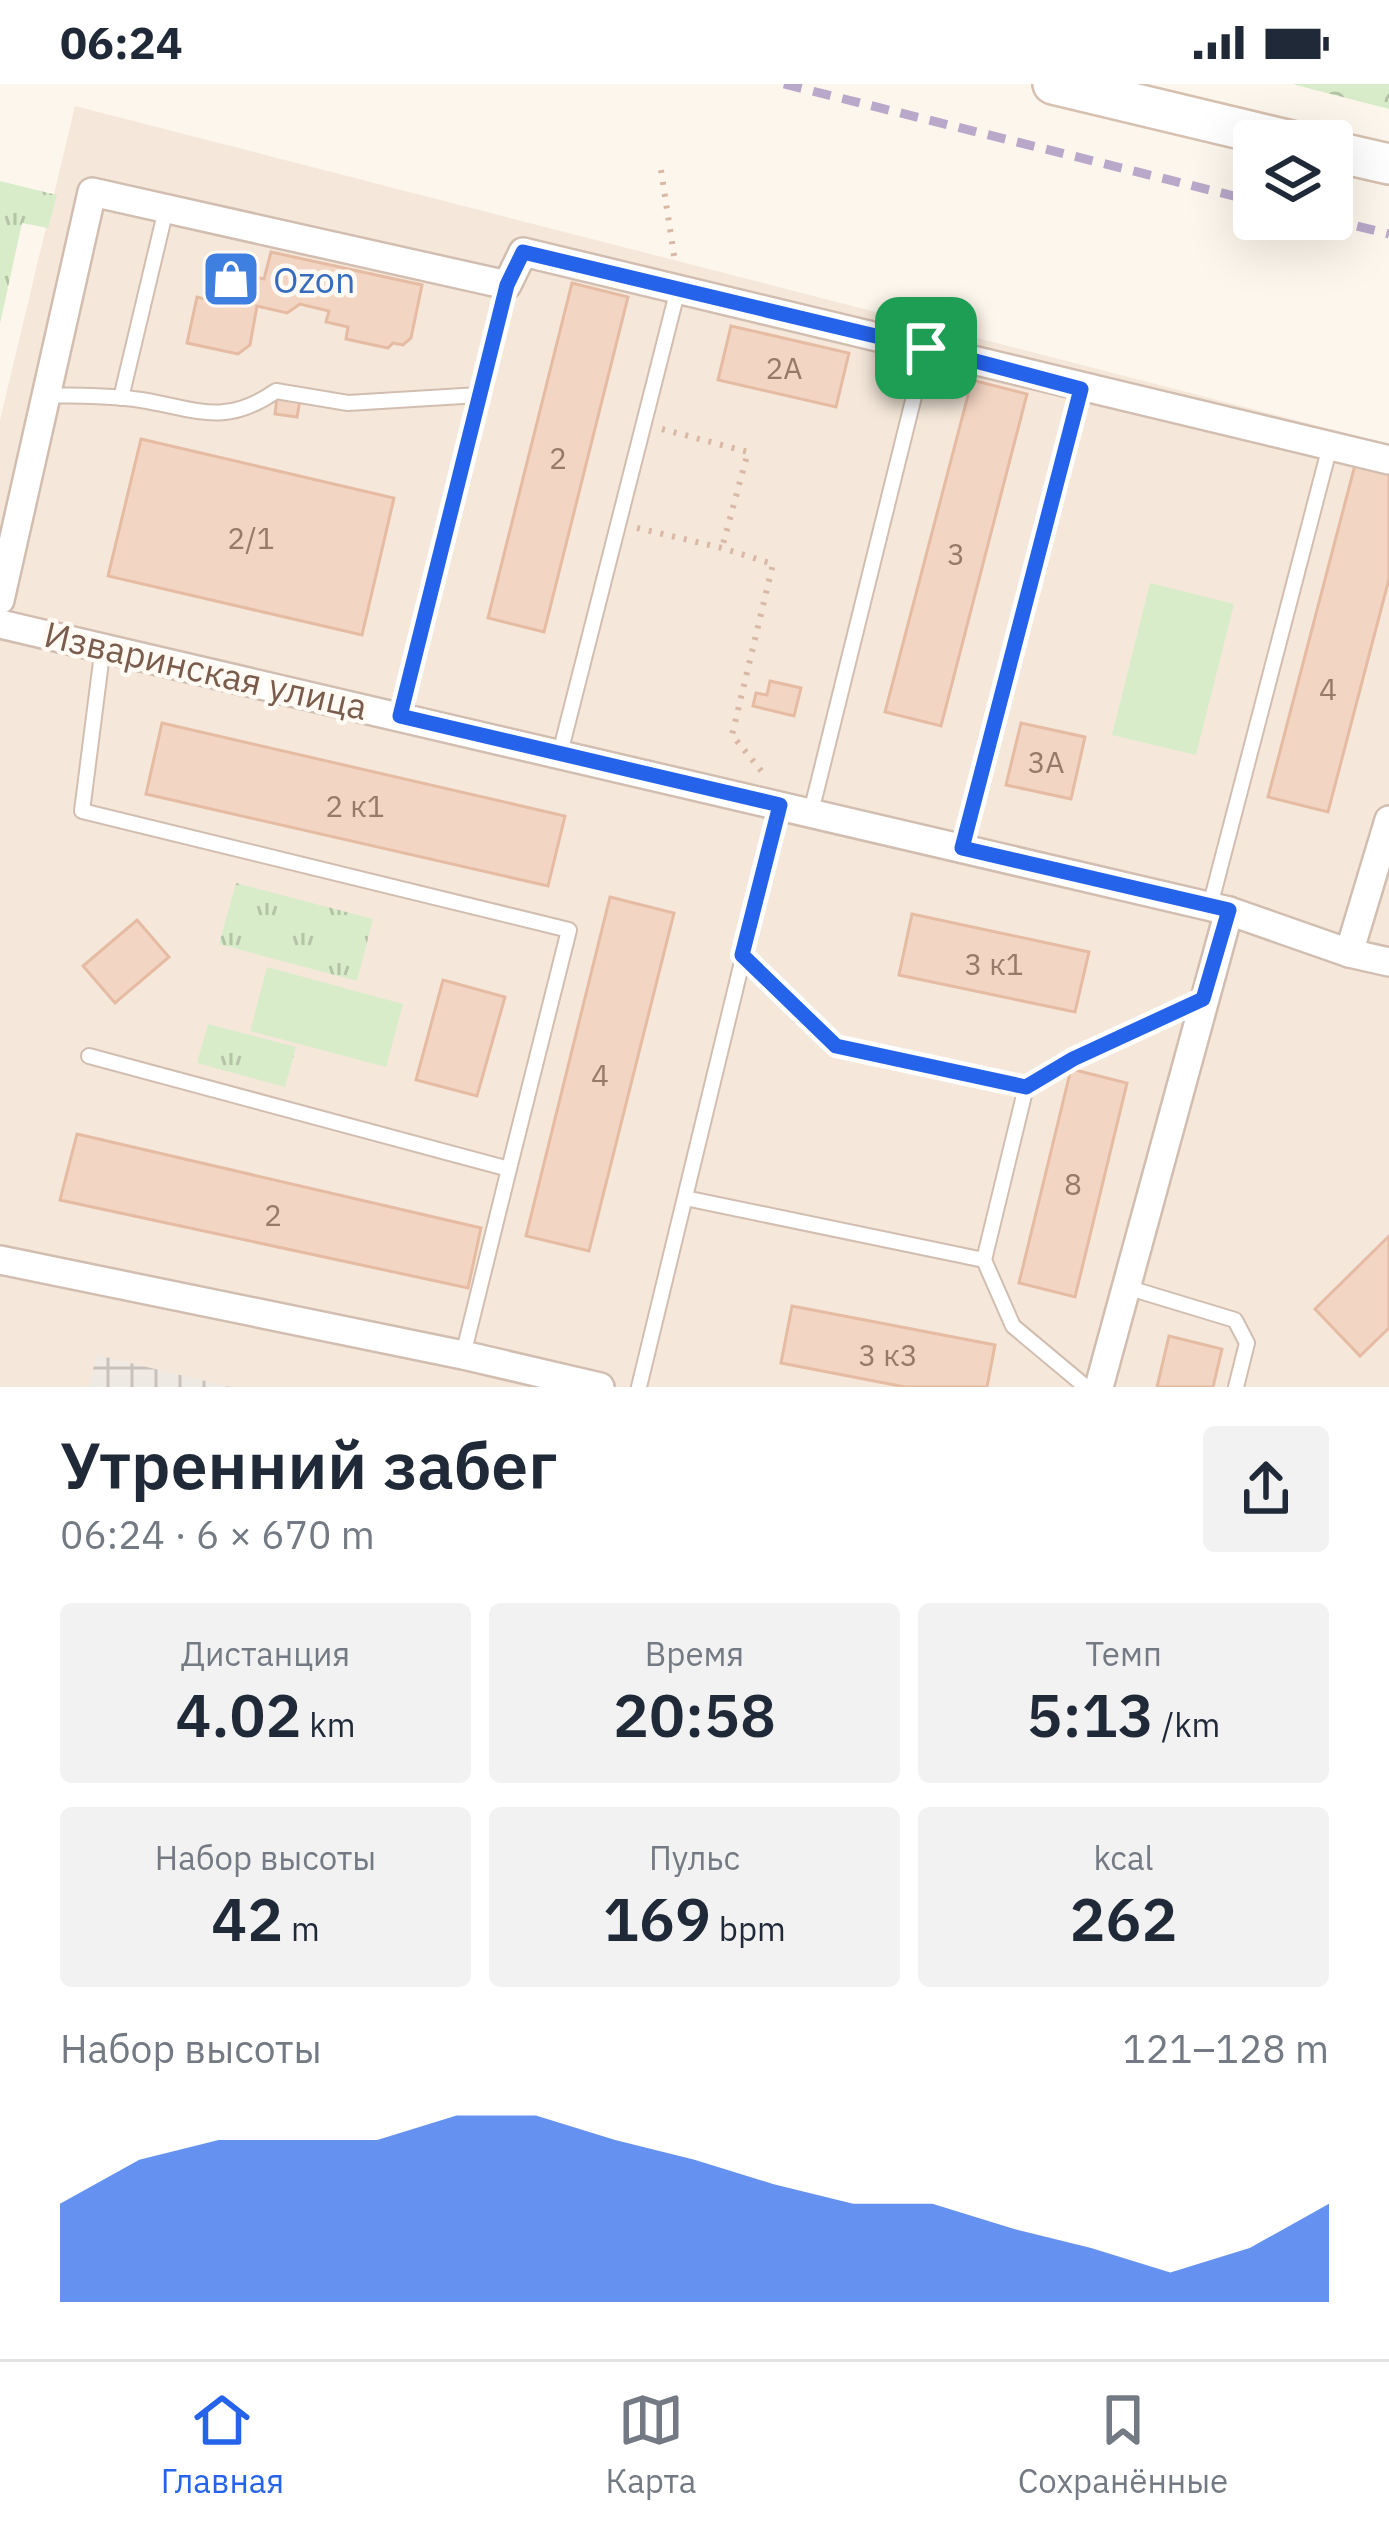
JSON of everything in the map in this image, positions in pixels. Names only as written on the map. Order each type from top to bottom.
[{"type":"street","points":[[1053,84],[1233,127]]},
{"type":"street","points":[[1353,156],[1389,164]]},
{"type":"street","points":[[0,599],[92,192],[507,285],[523,252],[1389,460]]},
{"type":"street","name":"Изваринская улица","points":[[0,623],[1220,908],[1349,953],[1389,962]]},
{"type":"street","points":[[1349,953],[1389,820]]},
{"type":"street","points":[[1099,1387],[1203,999],[1220,908]]},
{"type":"street","points":[[0,1261],[600,1387]]},
{"type":"lane","points":[[121,398],[166,209]]},
{"type":"lane","points":[[400,716],[507,285]]},
{"type":"lane","points":[[560,753],[679,289]]},
{"type":"lane","points":[[639,1387],[742,955],[794,808],[926,348]]},
{"type":"lane","points":[[962,848],[1081,389]]},
{"type":"lane","points":[[46,395],[121,398],[212,415],[256,406],[276,392],[348,403],[479,395]]},
{"type":"lane","points":[[1220,908],[1330,446]]},
{"type":"lane","points":[[103,646],[82,811],[569,930],[463,1355]]},
{"type":"lane","points":[[742,955],[836,1046],[1026,1087],[1073,1059],[1203,999]]},
{"type":"lane","points":[[89,1057],[509,1169]]},
{"type":"lane","points":[[1026,1087],[984,1260],[1013,1326],[1086,1387]]},
{"type":"lane","points":[[685,1198],[984,1260]]},
{"type":"lane","points":[[1126,1287],[1235,1320],[1247,1343],[1236,1387]]},
{"type":"path","points":[[662,170],[679,289]]},
{"type":"path","points":[[644,424],[748,452],[722,548]]},
{"type":"path","points":[[619,523],[773,564],[732,735],[794,808]]},
{"type":"shaded area","points":[[75,106],[1389,444],[1389,1387],[0,1387],[0,420]]},
{"type":"shaded area","points":[[97,1355],[230,1387],[88,1387]]},
{"type":"green space","points":[[1292,84],[1389,84],[1389,109]]},
{"type":"green space","points":[[0,181],[57,195],[48,228],[22,223],[0,324]]},
{"type":"green space","points":[[1150,583],[1234,604],[1196,755],[1112,735]]},
{"type":"green space","points":[[236,883],[373,919],[357,981],[219,944]]},
{"type":"green space","points":[[267,967],[403,1004],[386,1067],[250,1031]]},
{"type":"green space","points":[[208,1024],[296,1047],[285,1087],[197,1063]]},
{"type":"building","points":[[271,252],[422,285],[411,338],[388,348],[346,339],[348,327],[326,322],[329,311],[300,304],[287,313],[257,306],[250,345],[238,354],[187,343],[197,297],[218,302],[225,270],[264,279]]},
{"type":"building","points":[[572,283],[628,297],[544,632],[488,618]]},
{"type":"building","points":[[731,326],[849,353],[836,407],[718,380]]},
{"type":"building","points":[[972,380],[1027,394],[941,726],[885,712]]},
{"type":"building","points":[[277,397],[300,400],[297,417],[275,414]]},
{"type":"building","points":[[141,439],[394,498],[362,635],[108,576]]},
{"type":"building","points":[[1356,461],[1389,470],[1389,579],[1328,812],[1268,797]]},
{"type":"building","points":[[770,681],[801,688],[794,716],[753,706],[756,693],[767,695]]},
{"type":"building","points":[[162,723],[565,816],[548,886],[146,794]]},
{"type":"building","points":[[1021,723],[1085,737],[1071,799],[1006,785]]},
{"type":"building","points":[[610,897],[674,913],[589,1251],[526,1236]]},
{"type":"building","points":[[912,914],[1089,952],[1075,1012],[899,975]]},
{"type":"building","points":[[137,920],[169,957],[115,1003],[83,966]]},
{"type":"building","points":[[443,980],[505,997],[477,1096],[416,1080]]},
{"type":"building","points":[[1071,1069],[1127,1083],[1075,1297],[1019,1283]]},
{"type":"building","points":[[77,1134],[481,1228],[468,1288],[60,1200]]},
{"type":"building","points":[[1389,1236],[1389,1328],[1360,1356],[1315,1309]]},
{"type":"building","points":[[792,1306],[995,1345],[987,1387],[905,1387],[781,1363]]},
{"type":"building","points":[[1169,1336],[1222,1349],[1213,1387],[1157,1387]]},
{"type":"railway","points":[[784,84],[1233,196]]},
{"type":"railway","points":[[1353,225],[1389,234]]},
{"type":"place","name":"Ozon","points":[[231,279]]},
{"type":"route","points":[[523,252],[926,348],[1081,389],[962,848],[1229,910],[1203,999],[1073,1059],[1026,1087],[836,1046],[742,955],[780,805],[400,716],[507,285],[523,252]]}]
